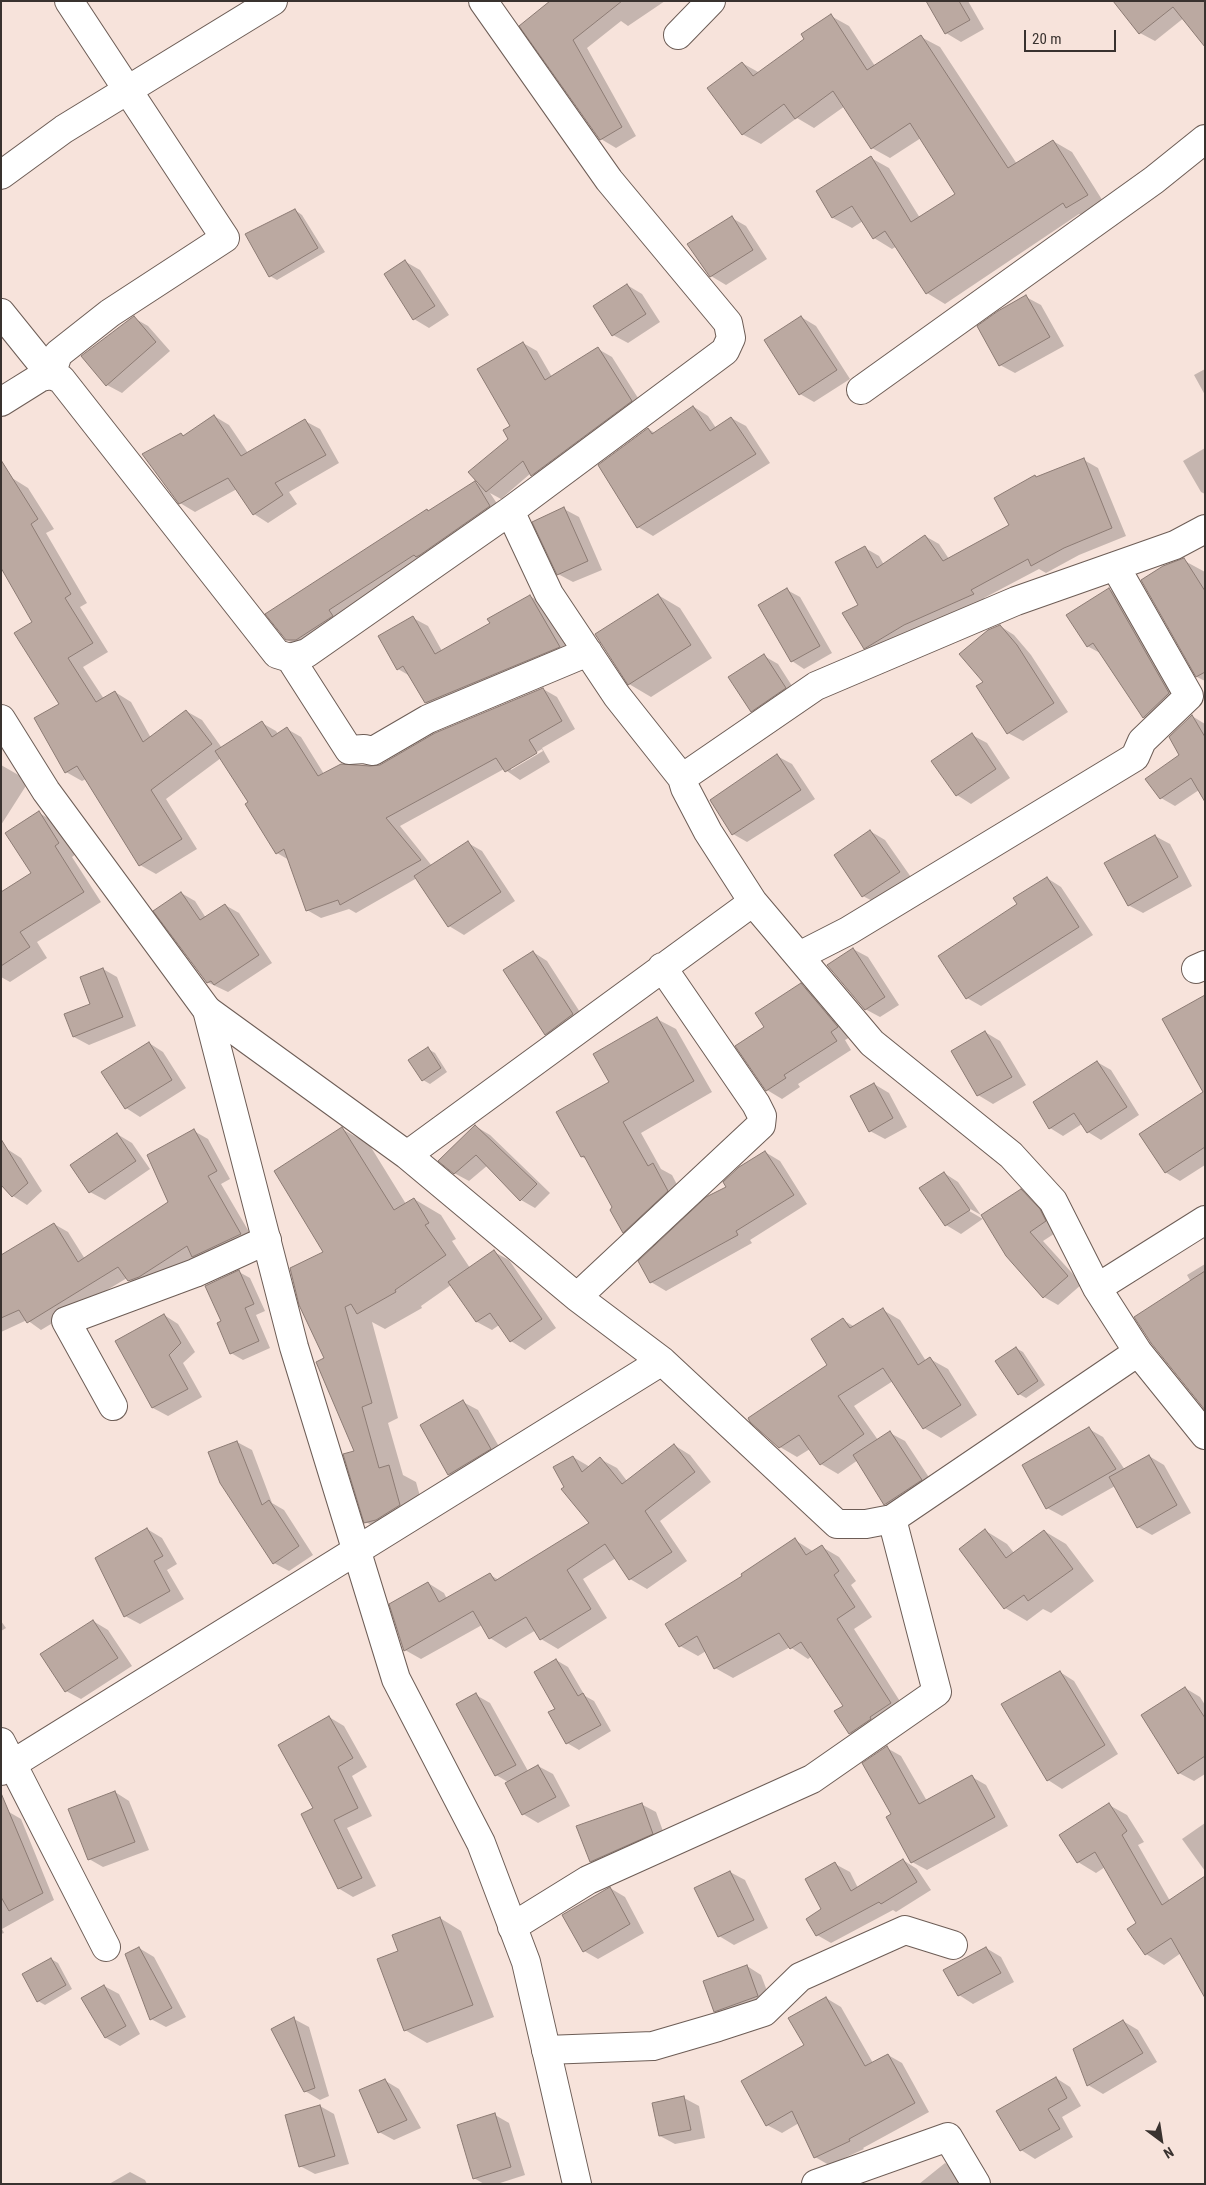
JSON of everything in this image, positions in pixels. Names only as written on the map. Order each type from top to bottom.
[{"type":"street","points":[[1,175],[64,129],[273,1]]},
{"type":"street","points":[[678,35],[711,1]]},
{"type":"street","points":[[51,375],[58,354],[65,348],[110,313],[225,238],[72,2]]},
{"type":"street","points":[[1,402],[41,377],[51,375],[61,378],[277,654],[290,658],[307,653],[510,511],[725,351],[731,338],[728,323],[609,180],[486,2]]},
{"type":"street","points":[[861,390],[1154,180],[1205,139]]},
{"type":"street","points":[[1,313],[51,375]]},
{"type":"street","points":[[510,511],[549,594],[617,696],[682,778],[708,832],[753,902],[872,1042],[1011,1154],[1054,1201],[1097,1288],[1138,1352],[1205,1435]]},
{"type":"street","points":[[682,778],[816,686],[1016,601],[1175,544],[1205,529]]},
{"type":"street","points":[[799,956],[848,932],[1135,757],[1142,741],[1188,696],[1115,566]]},
{"type":"street","points":[[290,658],[349,750],[364,749],[373,751],[428,719],[588,652]]},
{"type":"street","points":[[1,719],[46,790],[208,1010],[407,1155],[578,1297],[662,1361],[837,1524],[866,1524],[892,1519],[1138,1352]]},
{"type":"street","points":[[407,1155],[753,902]]},
{"type":"street","points":[[578,1297],[761,1125],[762,1116],[756,1104],[662,968]]},
{"type":"street","points":[[208,1010],[294,1347],[396,1679],[481,1843],[526,1962],[577,2184]]},
{"type":"street","points":[[1097,1288],[1205,1220]]},
{"type":"street","points":[[113,1406],[66,1321],[195,1273],[267,1240]]},
{"type":"street","points":[[106,1947],[39,1818],[5,1759],[356,1550],[662,1361]]},
{"type":"street","points":[[512,1927],[588,1880],[812,1779],[938,1692],[892,1519]]},
{"type":"street","points":[[546,2050],[653,2046],[764,2012],[800,1977],[905,1930],[953,1945]]},
{"type":"street","points":[[816,2184],[948,2137],[976,2184]]},
{"type":"building","points":[[550,1],[622,1],[573,40],[622,127],[600,140],[519,26]]},
{"type":"building","points":[[926,1],[959,1],[970,20],[945,34]]},
{"type":"building","points":[[1113,1],[1205,1],[1205,47],[1173,7],[1139,34]]},
{"type":"building","points":[[831,14],[867,70],[921,35],[1008,168],[1053,140],[1088,195],[1066,208],[1063,203],[926,294],[885,231],[873,239],[852,206],[832,218],[816,191],[871,156],[911,222],[955,194],[910,123],[871,149],[833,91],[795,119],[784,104],[742,135],[707,88],[742,62],[753,76],[804,39],[801,34]]},
{"type":"building","points":[[295,209],[318,248],[269,277],[245,234]]},
{"type":"building","points":[[732,216],[753,250],[710,277],[687,244]]},
{"type":"building","points":[[405,260],[435,306],[413,320],[384,274]]},
{"type":"building","points":[[627,284],[646,314],[612,336],[593,306]]},
{"type":"building","points":[[1026,295],[1050,337],[999,366],[977,326]]},
{"type":"building","points":[[134,316],[156,342],[106,386],[81,356]]},
{"type":"building","points":[[801,316],[837,370],[799,395],[764,340]]},
{"type":"building","points":[[523,342],[545,380],[598,347],[632,401],[531,476],[523,461],[486,492],[468,472],[508,439],[503,430],[510,426],[477,369]]},
{"type":"building","points":[[693,406],[710,431],[731,417],[756,454],[637,528],[598,465],[648,428],[652,434]]},
{"type":"building","points":[[214,415],[241,456],[305,419],[326,455],[275,483],[283,495],[253,515],[228,478],[179,504],[142,454],[181,433],[183,436]]},
{"type":"building","points":[[1084,458],[1112,528],[1064,548],[1031,566],[1028,559],[971,590],[974,594],[904,625],[864,649],[842,613],[858,605],[835,562],[865,546],[877,568],[925,535],[943,561],[1009,525],[994,498],[1035,475],[1036,477]]},
{"type":"building","points":[[1,460],[38,519],[31,524],[71,594],[65,598],[93,643],[68,658],[96,702],[115,691],[143,742],[186,710],[212,744],[151,790],[182,839],[139,866],[77,766],[65,773],[34,718],[59,704],[14,633],[32,622],[1,568]]},
{"type":"building","points":[[475,481],[490,506],[420,555],[416,557],[414,555],[329,610],[333,616],[296,640],[286,640],[265,614],[427,509],[428,511]]},
{"type":"building","points":[[564,507],[588,561],[557,575],[532,522]]},
{"type":"building","points":[[1184,558],[1205,591],[1205,672],[1196,677],[1141,580],[1163,566]]},
{"type":"building","points":[[787,588],[820,646],[791,662],[758,605]]},
{"type":"building","points":[[1109,588],[1169,693],[1143,718],[1093,643],[1087,647],[1066,615]]},
{"type":"building","points":[[658,594],[691,645],[628,685],[595,634]]},
{"type":"building","points":[[530,595],[560,647],[425,703],[403,666],[397,670],[378,636],[413,616],[435,654],[490,623],[487,619]]},
{"type":"building","points":[[1000,625],[1017,645],[1054,703],[1007,734],[976,686],[983,682],[959,654],[988,630]]},
{"type":"building","points":[[764,654],[786,688],[751,712],[728,677]]},
{"type":"building","points":[[543,688],[562,721],[529,740],[537,753],[505,772],[496,758],[386,818],[421,860],[340,905],[338,900],[306,911],[284,849],[276,854],[245,804],[248,802],[215,751],[262,721],[272,737],[287,727],[318,776],[341,764],[380,765],[435,733]]},
{"type":"building","points":[[1192,715],[1205,737],[1205,802],[1191,778],[1160,799],[1145,779],[1179,755],[1169,737]]},
{"type":"building","points":[[972,733],[996,769],[956,796],[931,761]]},
{"type":"building","points":[[777,754],[801,790],[732,835],[710,800]]},
{"type":"building","points":[[39,811],[59,843],[55,846],[84,892],[20,932],[30,947],[1,966],[1,892],[31,873],[5,833]]},
{"type":"building","points":[[870,830],[900,872],[862,897],[834,855]]},
{"type":"building","points":[[1155,835],[1178,877],[1128,906],[1104,863]]},
{"type":"building","points":[[468,841],[501,892],[448,927],[414,876]]},
{"type":"building","points":[[1047,877],[1079,927],[966,999],[938,956],[1017,904],[1013,898]]},
{"type":"building","points":[[181,892],[200,920],[225,904],[259,955],[214,985],[211,981],[207,983],[153,911]]},
{"type":"building","points":[[853,948],[885,997],[865,1010],[827,965]]},
{"type":"building","points":[[533,951],[573,1014],[545,1035],[503,970]]},
{"type":"building","points":[[103,968],[123,1017],[73,1037],[64,1014],[90,1004],[80,977]]},
{"type":"building","points":[[801,983],[838,1027],[831,1032],[837,1041],[784,1075],[786,1078],[766,1091],[735,1046],[764,1027],[755,1013]]},
{"type":"building","points":[[1205,995],[1205,1147],[1165,1173],[1139,1134],[1203,1092],[1162,1019]]},
{"type":"building","points":[[657,1017],[694,1081],[623,1122],[648,1166],[653,1163],[668,1191],[623,1233],[610,1210],[612,1207],[584,1156],[581,1157],[556,1112],[609,1082],[593,1054]]},
{"type":"building","points":[[985,1031],[1012,1077],[977,1096],[951,1051]]},
{"type":"building","points":[[149,1042],[172,1080],[125,1109],[101,1072]]},
{"type":"building","points":[[428,1047],[441,1068],[422,1081],[408,1060]]},
{"type":"building","points":[[1097,1061],[1127,1107],[1087,1133],[1074,1113],[1049,1129],[1033,1102]]},
{"type":"building","points":[[874,1083],[893,1118],[869,1132],[850,1096]]},
{"type":"building","points":[[475,1125],[537,1184],[520,1201],[476,1155],[454,1174],[438,1161]]},
{"type":"building","points":[[342,1127],[394,1210],[414,1198],[429,1223],[425,1225],[446,1255],[395,1290],[396,1292],[357,1314],[351,1304],[345,1307],[372,1403],[362,1407],[379,1468],[389,1465],[400,1505],[376,1520],[364,1523],[343,1454],[354,1451],[316,1362],[324,1358],[299,1305],[290,1268],[323,1252],[274,1171]]},
{"type":"building","points":[[194,1129],[217,1171],[208,1176],[241,1234],[192,1257],[187,1246],[139,1277],[128,1281],[118,1267],[27,1323],[19,1310],[1,1318],[1,1255],[54,1223],[78,1262],[168,1202],[147,1155]]},
{"type":"building","points":[[117,1133],[136,1161],[89,1193],[70,1165]]},
{"type":"building","points":[[1,1139],[28,1183],[12,1197],[1,1185]]},
{"type":"building","points":[[765,1151],[794,1195],[736,1231],[738,1235],[650,1283],[638,1261],[706,1197],[726,1187],[723,1182],[739,1167]]},
{"type":"building","points":[[944,1172],[970,1210],[945,1226],[919,1188]]},
{"type":"building","points":[[1021,1189],[1040,1209],[1046,1221],[1030,1232],[1068,1276],[1043,1298],[1006,1256],[981,1215]]},
{"type":"building","points":[[494,1250],[542,1319],[510,1342],[490,1313],[476,1322],[448,1282]]},
{"type":"building","points":[[239,1270],[254,1304],[245,1308],[259,1341],[230,1354],[217,1323],[221,1321],[205,1286]]},
{"type":"building","points":[[1205,1271],[1205,1410],[1151,1343],[1134,1317]]},
{"type":"building","points":[[883,1308],[918,1365],[930,1357],[961,1405],[923,1429],[883,1368],[838,1396],[864,1434],[820,1465],[799,1435],[779,1448],[750,1422],[748,1418],[827,1365],[811,1339],[843,1318],[850,1328]]},
{"type":"building","points":[[164,1314],[181,1343],[169,1355],[188,1389],[152,1408],[115,1341]]},
{"type":"building","points":[[1016,1347],[1038,1381],[1018,1395],[995,1361]]},
{"type":"building","points":[[463,1400],[491,1449],[448,1475],[420,1425]]},
{"type":"building","points":[[1089,1427],[1116,1469],[1046,1509],[1022,1465]]},
{"type":"building","points":[[890,1431],[922,1480],[884,1505],[853,1455]]},
{"type":"building","points":[[237,1441],[262,1505],[269,1500],[299,1546],[273,1564],[220,1483],[208,1452]]},
{"type":"building","points":[[674,1444],[695,1472],[645,1511],[672,1552],[629,1580],[605,1544],[567,1570],[591,1609],[540,1640],[526,1617],[489,1639],[473,1611],[404,1651],[389,1604],[428,1582],[439,1602],[490,1573],[495,1581],[589,1523],[561,1489],[564,1487],[553,1467],[573,1456],[582,1472],[600,1457],[622,1484]]},
{"type":"building","points":[[1149,1455],[1177,1505],[1137,1528],[1109,1477]]},
{"type":"building","points":[[147,1528],[163,1556],[154,1561],[170,1591],[124,1617],[95,1558]]},
{"type":"building","points":[[985,1529],[1006,1558],[1044,1530],[1073,1569],[1028,1601],[1024,1595],[1004,1609],[959,1549]]},
{"type":"building","points":[[795,1538],[806,1555],[822,1545],[839,1571],[834,1575],[855,1607],[837,1619],[891,1703],[849,1734],[834,1711],[843,1706],[801,1642],[790,1649],[779,1633],[714,1669],[697,1636],[679,1647],[665,1624],[742,1576],[741,1574]]},
{"type":"building","points":[[93,1620],[118,1658],[65,1692],[40,1654]]},
{"type":"building","points":[[556,1659],[578,1696],[583,1693],[601,1725],[566,1744],[548,1712],[555,1709],[534,1672]]},
{"type":"building","points":[[1060,1671],[1105,1745],[1047,1781],[1001,1704]]},
{"type":"building","points":[[1185,1687],[1205,1718],[1205,1756],[1178,1774],[1141,1715]]},
{"type":"building","points":[[476,1693],[516,1765],[495,1776],[456,1704]]},
{"type":"building","points":[[329,1716],[353,1758],[338,1767],[358,1808],[334,1820],[362,1878],[338,1889],[301,1814],[313,1808],[278,1745]]},
{"type":"building","points":[[887,1746],[919,1804],[972,1775],[995,1817],[911,1863],[886,1817],[891,1814],[862,1763]]},
{"type":"building","points":[[538,1765],[556,1797],[522,1815],[505,1783]]},
{"type":"building","points":[[115,1791],[135,1842],[88,1860],[68,1809]]},
{"type":"building","points":[[1,1793],[43,1893],[9,1911],[1,1897]]},
{"type":"building","points":[[642,1803],[653,1834],[590,1862],[576,1826]]},
{"type":"building","points":[[1109,1803],[1127,1831],[1122,1835],[1162,1905],[1205,1876],[1205,1998],[1171,1938],[1145,1955],[1127,1929],[1136,1923],[1095,1852],[1077,1863],[1059,1835]]},
{"type":"building","points":[[903,1859],[917,1882],[881,1904],[879,1902],[816,1936],[806,1919],[821,1909],[805,1879],[835,1862],[851,1891]]},
{"type":"building","points":[[730,1871],[754,1920],[718,1937],[694,1888]]},
{"type":"building","points":[[610,1887],[630,1924],[583,1952],[562,1915]]},
{"type":"building","points":[[440,1917],[473,2005],[404,2031],[377,1959],[398,1951],[392,1935]]},
{"type":"building","points":[[139,1947],[172,2008],[150,2020],[125,1954]]},
{"type":"building","points":[[986,1947],[1001,1973],[958,1996],[943,1970]]},
{"type":"building","points":[[51,1958],[66,1985],[37,2002],[22,1974]]},
{"type":"building","points":[[747,1965],[758,1996],[714,2012],[703,1981]]},
{"type":"building","points":[[104,1985],[126,2026],[105,2038],[81,1998]]},
{"type":"building","points":[[826,1997],[865,2066],[888,2054],[915,2103],[849,2139],[850,2141],[814,2158],[792,2111],[766,2126],[741,2081],[804,2045],[788,2018]]},
{"type":"building","points":[[294,2017],[315,2088],[304,2092],[271,2029]]},
{"type":"building","points":[[1123,2020],[1143,2053],[1087,2086],[1073,2049]]},
{"type":"building","points":[[1056,2077],[1067,2098],[1048,2109],[1060,2129],[1020,2151],[996,2111]]},
{"type":"building","points":[[385,2079],[407,2120],[378,2133],[359,2090]]},
{"type":"building","points":[[684,2096],[691,2130],[659,2136],[652,2103]]},
{"type":"building","points":[[320,2105],[335,2156],[299,2167],[285,2115]]},
{"type":"building","points":[[495,2113],[511,2167],[473,2179],[457,2125]]}]
